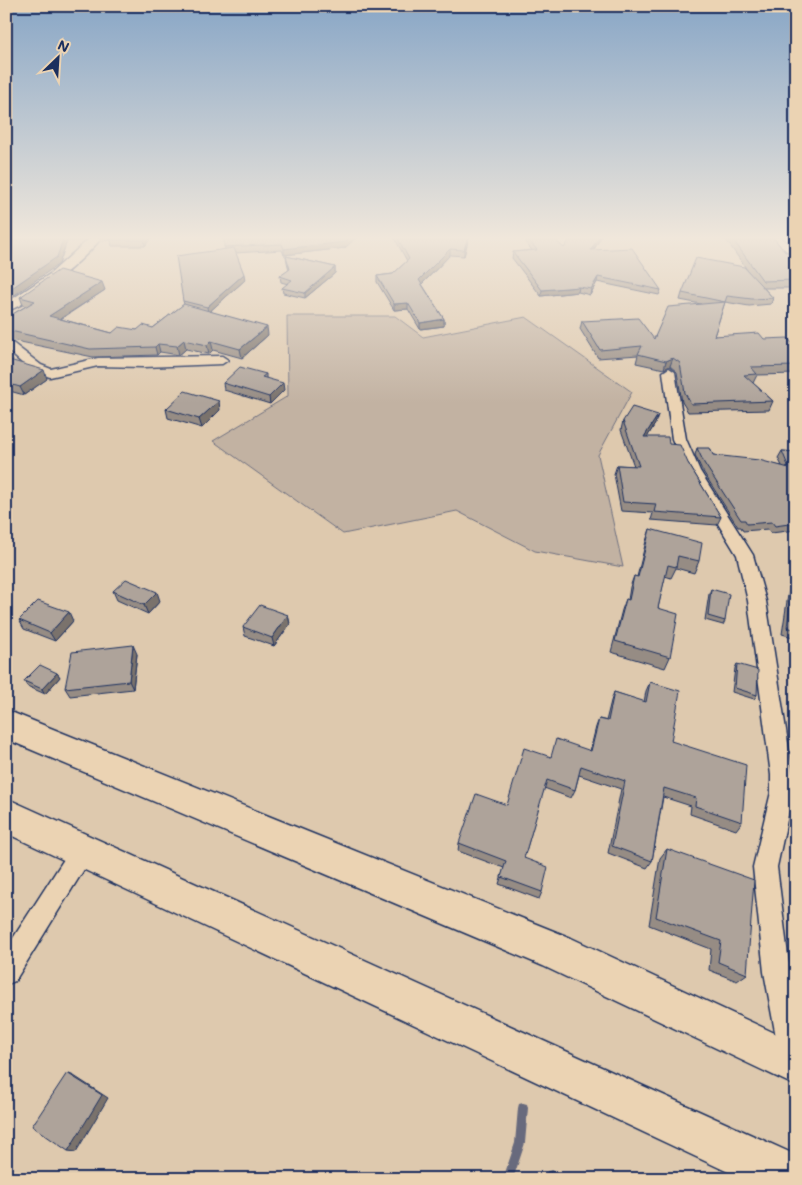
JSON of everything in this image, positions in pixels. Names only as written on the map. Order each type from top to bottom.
[{"type":"highway","points":[[6,724],[556,952],[795,1064]]},
{"type":"highway","points":[[6,815],[795,1179]]},
{"type":"street","points":[[6,308],[35,292]]},
{"type":"street","points":[[6,342],[36,368],[50,374],[98,362],[144,363],[222,360]]},
{"type":"street","points":[[669,372],[679,439],[698,479],[744,554],[757,601],[777,728],[782,775],[782,792],[769,843],[766,867],[777,972],[795,1064]]},
{"type":"street","points":[[6,972],[83,850]]},
{"type":"shaded area","points":[[287,316],[395,316],[423,337],[526,317],[632,392],[598,455],[623,567],[535,551],[457,511],[343,534],[213,441],[288,396]]},
{"type":"building","points":[[27,292],[86,292],[49,316],[112,333],[119,327],[137,330],[143,325],[153,328],[184,304],[267,327],[240,349],[211,341],[207,345],[184,340],[177,346],[158,344],[155,347],[90,349],[6,330],[6,318],[35,301],[20,297]]},
{"type":"building","points":[[182,292],[223,292],[207,307],[183,301]]},
{"type":"building","points":[[387,292],[427,292],[444,319],[420,323],[408,303],[394,304]]},
{"type":"building","points":[[768,292],[773,298],[752,299],[727,296],[725,302],[682,293]]},
{"type":"building","points":[[725,302],[714,336],[759,333],[764,339],[788,338],[796,348],[796,366],[751,367],[757,374],[744,375],[773,401],[691,404],[685,393],[680,363],[673,358],[666,361],[638,354],[642,346],[600,350],[582,321],[638,318],[654,339],[668,307]]},
{"type":"building","points":[[6,359],[44,370],[20,387],[6,383]]},
{"type":"building","points":[[240,367],[266,374],[262,377],[283,383],[269,397],[223,383]]},
{"type":"building","points":[[185,391],[219,401],[199,419],[166,409]]},
{"type":"building","points":[[632,407],[658,415],[644,437],[668,437],[669,444],[680,445],[688,463],[721,517],[654,512],[656,504],[623,502],[617,465],[639,466],[623,421]]},
{"type":"building","points":[[697,448],[710,448],[713,455],[759,460],[789,468],[782,451],[796,452],[796,523],[775,526],[772,522],[747,524],[745,520],[741,520],[704,463]]},
{"type":"building","points":[[650,529],[702,543],[699,561],[678,556],[676,567],[668,565],[658,608],[678,614],[670,657],[615,641],[626,599],[629,600],[634,576],[638,577]]},
{"type":"building","points":[[794,575],[796,575],[796,630],[787,627]]},
{"type":"building","points":[[126,579],[157,592],[144,605],[113,591]]},
{"type":"building","points":[[711,589],[729,594],[725,621],[708,616]]},
{"type":"building","points":[[38,601],[69,612],[50,633],[19,620]]},
{"type":"building","points":[[260,605],[288,615],[272,638],[243,627]]},
{"type":"building","points":[[133,645],[129,681],[65,688],[72,652]]},
{"type":"building","points":[[737,664],[758,670],[757,695],[735,688]]},
{"type":"building","points":[[40,665],[57,673],[42,689],[24,681]]},
{"type":"building","points":[[650,682],[680,691],[671,741],[746,765],[742,822],[695,806],[696,798],[664,788],[652,861],[612,846],[625,781],[581,766],[575,790],[547,780],[524,858],[548,867],[542,892],[501,877],[506,861],[459,843],[476,794],[507,805],[524,748],[551,757],[556,739],[591,751],[599,719],[608,721],[614,692],[646,702]]},
{"type":"building","points":[[667,849],[754,880],[747,974],[718,962],[721,941],[656,917]]},
{"type":"building","points":[[67,1073],[102,1095],[68,1151],[32,1126]]},
{"type":"building","points":[[551,1171],[567,1179],[549,1179]]},
{"type":"waterway","points":[[508,1179],[520,1143],[523,1108]]}]
